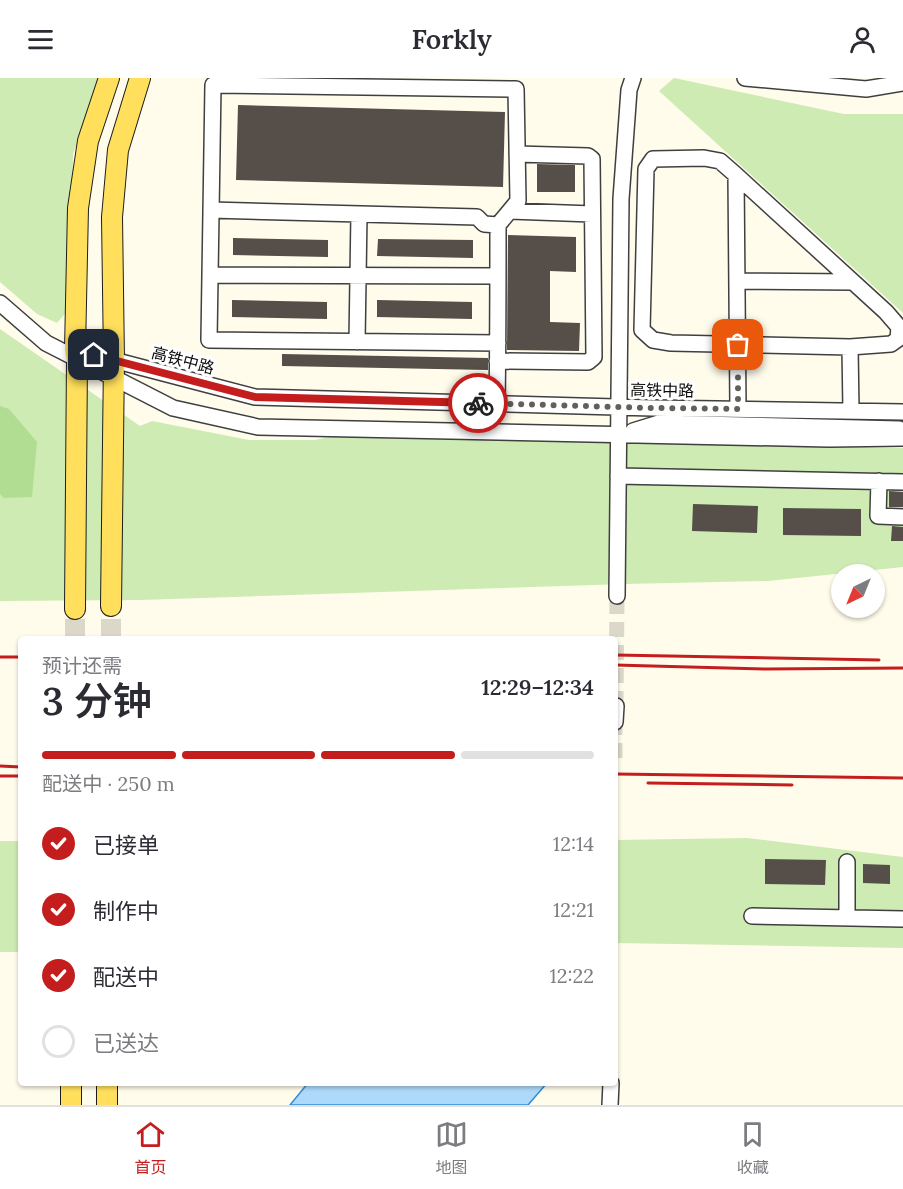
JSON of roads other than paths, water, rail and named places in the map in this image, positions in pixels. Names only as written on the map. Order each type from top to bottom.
[{"type":"main road","points":[[75,609],[78,208],[88,141],[109,78]]},
{"type":"main road","points":[[111,606],[114,369],[112,218],[118,150],[140,78]]},
{"type":"main road","points":[[71,1086],[71,1105]]},
{"type":"main road","points":[[107,1086],[107,1105]]},
{"type":"street","points":[[617,596],[621,200],[629,90],[633,78]]},
{"type":"street","points":[[746,78],[866,88],[903,83]]},
{"type":"street","points":[[497,404],[498,343],[498,225],[518,201],[516,89],[213,85],[209,340],[498,343]]},
{"type":"street","points":[[497,361],[588,362],[594,357],[592,159],[588,156],[517,154]]},
{"type":"street","points":[[704,158],[720,161],[853,282],[899,327],[898,339],[891,344],[850,347],[671,343],[653,340],[642,330],[646,169],[653,159],[704,158]]},
{"type":"street","points":[[736,175],[738,409]]},
{"type":"street","points":[[211,210],[477,217],[484,224],[498,225]]},
{"type":"street","points":[[510,211],[592,214]]},
{"type":"street","points":[[357,342],[359,214]]},
{"type":"street","points":[[210,276],[498,276]]},
{"type":"street","points":[[737,281],[853,282]]},
{"type":"street","name":"高铁中路","points":[[0,303],[46,343],[76,355],[114,369],[255,397],[903,412]]},
{"type":"street","points":[[850,347],[851,411]]},
{"type":"street","name":"高铁中路","points":[[114,369],[173,408],[258,427],[829,439],[903,438]]},
{"type":"street","name":"高铁中路","points":[[619,435],[659,423],[903,429]]},
{"type":"street","points":[[618,476],[903,482]]},
{"type":"street","points":[[879,481],[878,516],[903,517]]},
{"type":"street","points":[[847,862],[847,918]]},
{"type":"street","points":[[752,916],[903,919]]},
{"type":"street","points":[[610,1105],[611,1086]]},
{"type":"water","points":[[306,1086],[544,1086],[528,1105],[290,1105]]},
{"type":"tunnel","points":[[617,596],[617,636]]},
{"type":"tunnel","points":[[111,606],[111,636]]},
{"type":"tunnel","points":[[75,609],[75,636]]},
{"type":"railway","points":[[618,655],[879,660]]},
{"type":"railway","points":[[0,657],[18,657]]},
{"type":"railway","points":[[618,665],[766,669],[903,668]]},
{"type":"railway","points":[[0,766],[18,767]]},
{"type":"railway","points":[[618,774],[903,778]]},
{"type":"railway","points":[[0,776],[18,776]]},
{"type":"railway","points":[[648,783],[792,785]]}]
